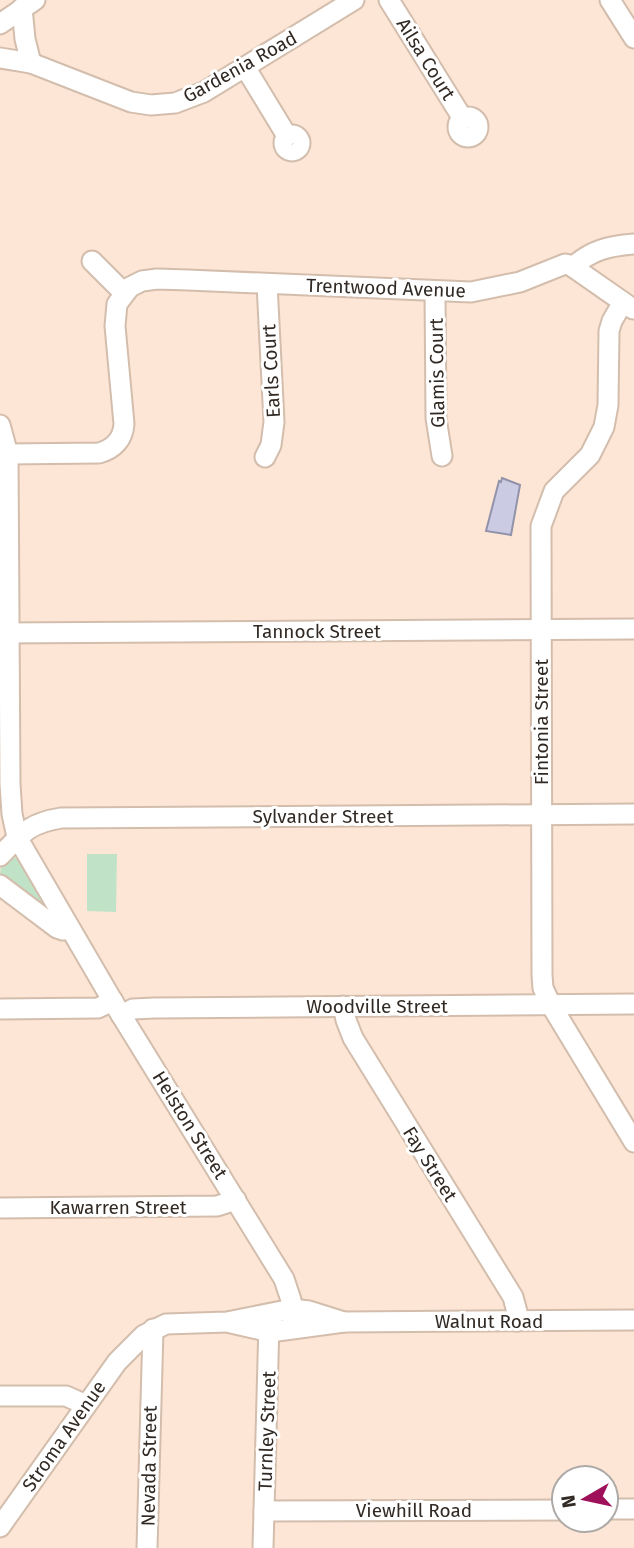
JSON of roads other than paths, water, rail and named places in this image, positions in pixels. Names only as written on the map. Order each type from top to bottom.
[{"type":"street","name":"Gardenia Road","points":[[0,58],[31,63],[141,104],[175,103],[195,96],[354,0]]},
{"type":"street","name":"Ailsa Court","points":[[389,0],[463,119]]},
{"type":"street","points":[[610,0],[634,38]]},
{"type":"street","points":[[0,24],[29,4]]},
{"type":"street","points":[[29,4],[25,39],[31,63]]},
{"type":"street","points":[[245,67],[287,136]]},
{"type":"street","points":[[629,306],[580,271],[611,247],[634,244]]},
{"type":"street","points":[[8,454],[99,453],[112,448],[121,438],[124,424],[115,317],[117,304],[124,293],[92,261]]},
{"type":"street","name":"Trentwood Avenue","points":[[124,293],[135,284],[157,279],[471,292],[496,289],[531,279],[562,264],[580,271]]},
{"type":"street","name":"Earls Court","points":[[265,457],[271,445],[274,422],[267,284]]},
{"type":"street","name":"Glamis Court","points":[[435,291],[436,418],[442,456]]},
{"type":"street","name":"Fintonia Street","points":[[629,306],[612,321],[609,331],[608,405],[600,438],[590,455],[560,483],[544,513],[540,537],[542,982],[551,1005],[634,1142]]},
{"type":"street","name":"Helston Street","points":[[0,425],[8,454],[5,633],[10,784],[17,837],[69,929],[284,1279],[293,1318]]},
{"type":"street","name":"Tannock Street","points":[[5,633],[634,629]]},
{"type":"street","name":"Sylvander Street","points":[[17,837],[33,825],[61,818],[634,814]]},
{"type":"street","points":[[0,856],[17,837]]},
{"type":"street","points":[[0,885],[57,928],[69,929]]},
{"type":"street","name":"Woodville Street","points":[[0,1009],[634,1004]]},
{"type":"street","name":"Fay Street","points":[[343,1006],[354,1038],[513,1297],[517,1321]]},
{"type":"street","name":"Kawarren Street","points":[[0,1208],[217,1206],[236,1200]]},
{"type":"street","name":"Walnut Road","points":[[132,1344],[153,1329],[174,1324],[269,1323],[293,1318],[344,1322],[634,1320]]},
{"type":"street","name":"Turnley Street","points":[[263,1548],[269,1323]]},
{"type":"street","name":"Nevada Street","points":[[147,1548],[153,1329]]},
{"type":"street","name":"Nevada Street","points":[[132,1344],[142,1354],[150,1385]]},
{"type":"street","name":"Stroma Avenue","points":[[0,1527],[132,1344]]},
{"type":"street","points":[[0,1396],[66,1396],[86,1405]]},
{"type":"street","name":"Viewhill Road","points":[[264,1511],[550,1510]]}]
